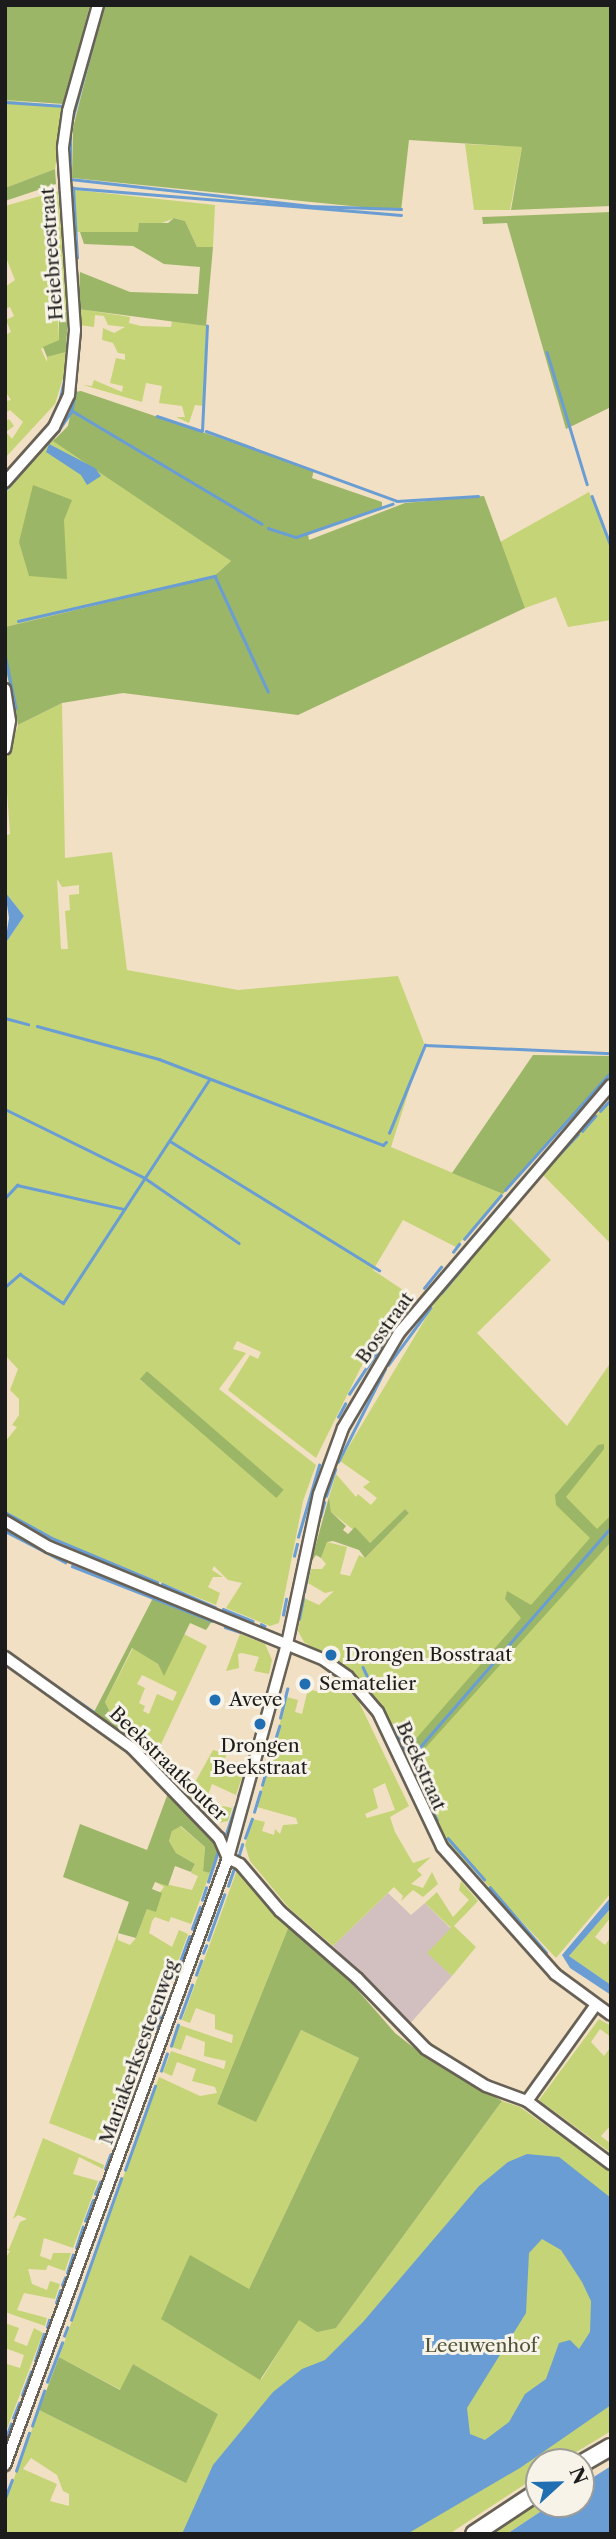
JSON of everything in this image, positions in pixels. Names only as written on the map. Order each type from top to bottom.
[{"type":"highway","points":[[595,2456],[611,2446]]},
{"type":"highway","points":[[474,2534],[525,2500]]},
{"type":"street","name":"Heiebreestraat","points":[[5,482],[54,427],[69,395],[75,330],[64,138],[98,5]]},
{"type":"street","points":[[5,689],[10,721],[5,749]]},
{"type":"street","name":"Bosstraat","points":[[287,1644],[318,1494],[343,1428],[375,1369],[458,1260],[611,1086]]},
{"type":"street","name":"Beekstraat","points":[[5,1521],[49,1547],[324,1660],[365,1694],[377,1712],[435,1838],[535,1953],[595,2006],[611,2015]]},
{"type":"street","name":"Mariakerksesteenweg","points":[[5,2465],[228,1858],[287,1644]]},
{"type":"street","name":"Beekstraatkouter","points":[[5,1657],[132,1748],[219,1838],[228,1858]]},
{"type":"street","points":[[228,1858],[240,1864],[280,1911],[357,1978],[426,2049],[486,2086],[527,2101],[611,2164]]},
{"type":"street","points":[[527,2101],[595,2006]]},
{"type":"shaded area","points":[[388,1893],[411,1915],[425,1903],[451,1929],[428,1953],[452,1976],[408,2026],[333,1946]]},
{"type":"green space","points":[[5,5],[90,5],[64,104],[5,100]]},
{"type":"green space","points":[[104,5],[611,5],[611,206],[511,210],[522,147],[409,140],[401,211],[72,178],[73,128]]},
{"type":"green space","points":[[5,100],[64,106],[55,169],[5,188]]},
{"type":"green space","points":[[465,144],[522,147],[510,210],[474,210]]},
{"type":"green space","points":[[55,169],[56,184],[5,201],[5,188]]},
{"type":"green space","points":[[75,190],[215,205],[213,247],[197,247],[185,221],[175,218],[138,232],[74,232],[70,199]]},
{"type":"green space","points":[[58,191],[68,311],[61,312],[58,321],[59,340],[41,349],[47,362],[47,357],[66,352],[64,375],[55,404],[5,458],[5,421],[9,419],[14,426],[6,432],[12,439],[23,422],[10,410],[5,413],[5,401],[11,400],[5,391],[5,335],[11,332],[6,320],[14,316],[10,307],[5,309],[5,287],[15,280],[5,255],[5,206]]},
{"type":"green space","points":[[611,212],[611,407],[566,429],[507,223],[483,224],[482,217]]},
{"type":"green space","points":[[174,218],[185,221],[197,247],[213,247],[206,326],[78,309],[80,272],[130,292],[198,294],[200,267],[164,264],[133,246],[84,244],[80,232],[138,232],[139,223],[168,223]]},
{"type":"green space","points":[[80,309],[130,317],[129,323],[141,326],[171,327],[172,321],[206,326],[204,406],[195,405],[189,423],[176,417],[185,417],[182,406],[159,403],[162,386],[146,383],[142,402],[83,385],[92,386],[94,380],[122,392],[123,386],[110,383],[116,358],[125,360],[125,354],[118,353],[113,343],[102,340],[103,328],[114,333],[125,327],[108,325],[104,316],[95,315],[94,327],[80,325]]},
{"type":"green space","points":[[68,311],[66,352],[47,357],[43,347],[59,340],[59,316]]},
{"type":"green space","points":[[81,391],[314,470],[312,478],[382,502],[382,507],[308,534],[309,540],[405,503],[484,496],[525,608],[298,715],[123,693],[62,703],[18,725],[5,666],[5,627],[213,577],[231,561],[53,441],[68,426],[75,392]]},
{"type":"green space","points":[[53,437],[231,561],[213,577],[5,627],[5,494]]},
{"type":"green space","points":[[33,485],[72,500],[64,520],[67,579],[29,576],[19,542]]},
{"type":"green space","points":[[589,492],[611,550],[611,620],[568,627],[556,597],[525,608],[500,542]]},
{"type":"green space","points":[[62,703],[65,858],[112,852],[127,970],[238,990],[398,976],[424,1043],[391,1147],[503,1194],[456,1247],[403,1220],[373,1270],[415,1298],[361,1367],[316,1458],[228,1390],[250,1355],[258,1359],[261,1352],[237,1341],[233,1349],[246,1353],[219,1389],[316,1465],[303,1501],[279,1623],[270,1626],[226,1608],[242,1583],[228,1580],[214,1566],[212,1570],[223,1577],[213,1577],[208,1587],[220,1593],[216,1605],[54,1539],[5,1512],[5,1442],[17,1427],[12,1425],[19,1415],[19,1399],[10,1390],[18,1369],[5,1355],[5,944],[24,916],[5,892],[5,836],[10,834],[5,764],[18,725]],"holes":[[[57,879],[62,887],[79,885],[79,894],[69,895],[70,910],[65,911],[68,949],[61,949]],[[147,1371],[283,1491],[140,1380]]]},
{"type":"green space","points":[[533,1055],[611,1056],[611,1074],[503,1194],[452,1173]]},
{"type":"green space","points":[[611,1099],[611,1244],[542,1174]]},
{"type":"green space","points":[[508,1216],[551,1260],[477,1333],[567,1426],[611,1362],[611,1893],[556,1958],[447,1842],[380,1703],[356,1675],[304,1642],[298,1631],[304,1598],[319,1605],[334,1591],[325,1593],[308,1583],[311,1569],[322,1569],[326,1564],[321,1558],[327,1542],[347,1547],[340,1574],[350,1576],[359,1555],[365,1558],[409,1513],[405,1509],[370,1543],[331,1512],[329,1497],[336,1474],[356,1497],[358,1494],[371,1505],[377,1498],[363,1487],[370,1482],[340,1461],[439,1296]]},
{"type":"green space","points":[[147,1371],[284,1490],[276,1498],[140,1379]]},
{"type":"green space","points":[[604,1444],[604,1449],[566,1497],[597,1529],[611,1515],[611,1542],[419,1755],[414,1741],[521,1618],[505,1599],[507,1591],[531,1605],[590,1538],[556,1505],[555,1495],[598,1445]]},
{"type":"green space","points":[[329,1497],[331,1512],[346,1526],[343,1530],[348,1534],[355,1527],[370,1543],[405,1509],[409,1513],[365,1558],[359,1550],[333,1541],[327,1542],[321,1558],[316,1555],[311,1562]]},
{"type":"green space","points":[[153,1598],[212,1621],[206,1630],[190,1623],[164,1676],[158,1664],[132,1648],[105,1702],[111,1714],[137,1737],[147,1736],[139,1751],[94,1712]]},
{"type":"green space","points":[[184,1634],[207,1646],[154,1759],[139,1751],[137,1737],[111,1714],[105,1702],[133,1648],[158,1664],[164,1675]],"holes":[[[142,1675],[177,1692],[173,1701],[157,1694],[149,1714],[143,1711],[145,1706],[139,1703],[145,1688],[137,1684]]]},
{"type":"green space","points":[[240,1634],[265,1644],[272,1660],[269,1674],[254,1671],[259,1657],[242,1653],[238,1654],[239,1668],[226,1671]]},
{"type":"green space","points":[[333,1677],[358,1700],[409,1806],[390,1817],[395,1832],[413,1863],[431,1857],[417,1870],[422,1875],[411,1884],[423,1888],[432,1872],[438,1884],[423,1897],[413,1890],[401,1901],[403,1896],[394,1887],[333,1946],[289,1908],[250,1861],[245,1845],[253,1819],[265,1822],[262,1831],[274,1835],[275,1829],[280,1834],[283,1825],[298,1824],[296,1818],[257,1807],[287,1697],[298,1700],[295,1712],[302,1714],[308,1689],[319,1692]],"holes":[[[385,1783],[395,1810],[367,1818],[365,1814],[378,1808],[373,1789]]]},
{"type":"green space","points":[[213,1750],[227,1754],[217,1774],[231,1777],[234,1768],[244,1771],[236,1795],[212,1784],[206,1801],[217,1811],[223,1806],[232,1808],[228,1821],[218,1823],[188,1795]]},
{"type":"green space","points":[[168,1793],[220,1846],[210,1873],[203,1871],[205,1847],[181,1826],[172,1831],[169,1841],[176,1853],[195,1864],[191,1872],[175,1866],[168,1886],[155,1882],[152,1889],[162,1893],[156,1912],[147,1909],[136,1938],[118,1933],[129,1902],[63,1877],[80,1824],[147,1850]]},
{"type":"green space","points":[[180,1826],[205,1847],[203,1870],[210,1873],[191,1924],[171,1917],[169,1922],[155,1917],[152,1921],[149,1933],[172,1947],[179,1930],[188,1934],[114,2139],[103,2144],[49,2123],[118,1933],[118,1940],[130,1945],[136,1938],[147,1909],[164,1887],[156,1882],[192,1890],[198,1876],[191,1873],[195,1864],[176,1853],[169,1841],[172,1831]]},
{"type":"green space","points":[[237,1870],[289,1926],[217,2104],[256,2121],[301,2030],[359,2058],[249,2289],[261,2380],[299,2319],[336,2328],[502,2101],[520,2107],[611,2172],[611,2431],[583,2448],[525,2448],[525,2484],[449,2534],[5,2534],[5,2503],[39,2410],[185,2482],[218,2414],[133,2364],[121,2390],[59,2357],[159,2077],[200,2096],[217,2093],[215,2087],[192,2081],[196,2069],[177,2062],[172,2076],[163,2072],[171,2051],[224,2069],[226,2061],[204,2056],[205,2042],[186,2035],[181,2050],[172,2047],[179,2025],[232,2043],[233,2035],[215,2029],[215,2015],[196,2008],[190,2023],[182,2020]],"holes":[[[31,2458],[57,2475],[63,2491],[69,2494],[69,2506],[50,2501],[57,2484],[23,2469]]]},
{"type":"green space","points":[[461,1881],[478,1901],[454,1926],[476,1947],[452,1976],[427,1953],[451,1928],[425,1903],[437,1892],[453,1917],[469,1900],[459,1890]]},
{"type":"green space","points":[[611,1908],[611,1917],[595,1937],[605,1945],[611,1937],[611,1985],[569,1956]]},
{"type":"green space","points":[[289,1926],[334,1963],[395,2033],[423,2055],[502,2101],[336,2328],[317,2332],[299,2320],[260,2380],[161,2319],[190,2255],[249,2289],[359,2058],[301,2030],[256,2122],[217,2104]]},
{"type":"green space","points":[[599,2019],[611,2026],[611,2037],[600,2029],[591,2042],[604,2056],[611,2047],[611,2125],[601,2136],[611,2144],[611,2153],[539,2100]]},
{"type":"green space","points":[[43,2138],[104,2165],[103,2169],[79,2157],[73,2174],[98,2181],[73,2248],[44,2238],[40,2256],[51,2260],[53,2253],[71,2253],[65,2271],[48,2265],[46,2270],[28,2269],[32,2284],[47,2290],[50,2281],[60,2284],[55,2299],[24,2293],[17,2310],[47,2318],[45,2326],[5,2312],[5,2259],[10,2251],[5,2249],[9,2249],[20,2222],[27,2219],[18,2215],[13,2219]]},
{"type":"green space","points":[[5,2323],[19,2328],[14,2341],[27,2346],[34,2328],[43,2333],[5,2434],[5,2369],[7,2364],[20,2368],[24,2355],[5,2348]]},
{"type":"green space","points":[[59,2357],[120,2390],[133,2364],[218,2414],[186,2483],[39,2410]]},
{"type":"green space","points":[[525,2508],[525,2518],[531,2518],[507,2534],[485,2534]]},
{"type":"water","points":[[49,444],[95,468],[101,476],[87,485],[81,475],[46,452]]},
{"type":"water","points":[[5,892],[24,916],[5,944],[9,918]]},
{"type":"water","points":[[611,1897],[611,1908],[569,1956],[611,1985],[611,1995],[570,1968],[562,1955]]},
{"type":"water","name":"Leeuwenhof","points":[[527,2154],[559,2157],[611,2198],[611,2405],[549,2448],[525,2448],[525,2465],[407,2534],[182,2534],[213,2465],[273,2392],[302,2369],[325,2360],[363,2322],[479,2186],[508,2162]],"holes":[[[542,2239],[561,2250],[591,2301],[590,2332],[579,2349],[570,2340],[559,2343],[546,2379],[525,2394],[509,2422],[485,2440],[470,2434],[467,2408],[526,2313],[529,2253]]]},
{"type":"water","points":[[611,2466],[611,2534],[507,2534],[531,2518],[595,2518],[595,2476]]},
{"type":"waterway","points":[[68,93],[92,5]]},
{"type":"waterway","points":[[72,120],[103,5]]},
{"type":"waterway","points":[[5,102],[64,106]]},
{"type":"waterway","points":[[70,134],[70,172]]},
{"type":"waterway","points":[[59,182],[60,172]]},
{"type":"waterway","points":[[70,179],[310,206],[401,209]]},
{"type":"waterway","points":[[77,258],[73,188],[401,215]]},
{"type":"waterway","points":[[60,192],[62,213]]},
{"type":"waterway","points":[[157,416],[202,431],[207,326]]},
{"type":"waterway","points":[[547,352],[587,484]]},
{"type":"waterway","points":[[60,398],[65,377]]},
{"type":"waterway","points":[[5,490],[58,431],[71,412],[75,393]]},
{"type":"waterway","points":[[71,410],[262,524]]},
{"type":"waterway","points":[[206,431],[397,501],[478,496]]},
{"type":"waterway","points":[[592,496],[611,546]]},
{"type":"waterway","points":[[268,528],[296,537],[392,504]]},
{"type":"waterway","points":[[18,621],[215,576],[268,691]]},
{"type":"waterway","points":[[5,654],[16,708]]},
{"type":"waterway","points":[[5,1018],[28,1024]]},
{"type":"waterway","points":[[37,1026],[159,1059],[383,1145],[386,1142]]},
{"type":"waterway","points":[[389,1133],[425,1045],[611,1053]]},
{"type":"waterway","points":[[505,1190],[611,1072]]},
{"type":"waterway","points":[[5,1287],[20,1274],[63,1303],[209,1080]]},
{"type":"waterway","points":[[600,1111],[611,1099]]},
{"type":"waterway","points":[[5,1109],[145,1178],[239,1243]]},
{"type":"waterway","points":[[582,1131],[595,1116]]},
{"type":"waterway","points":[[549,1165],[578,1134]]},
{"type":"waterway","points":[[170,1141],[379,1270]]},
{"type":"waterway","points":[[5,1198],[17,1185],[124,1209]]},
{"type":"waterway","points":[[464,1239],[501,1195]]},
{"type":"waterway","points":[[453,1252],[459,1244]]},
{"type":"waterway","points":[[441,1293],[468,1261]]},
{"type":"waterway","points":[[424,1288],[441,1267]]},
{"type":"waterway","points":[[388,1365],[430,1308]]},
{"type":"waterway","points":[[349,1394],[394,1326]]},
{"type":"waterway","points":[[338,1462],[385,1369]]},
{"type":"waterway","points":[[338,1417],[345,1404]]},
{"type":"waterway","points":[[298,1537],[319,1465]]},
{"type":"waterway","points":[[326,1496],[335,1470]]},
{"type":"waterway","points":[[320,1517],[324,1503]]},
{"type":"waterway","points":[[5,1512],[54,1539],[157,1582]]},
{"type":"waterway","points":[[419,1748],[611,1527]]},
{"type":"waterway","points":[[5,1531],[65,1562]]},
{"type":"waterway","points":[[294,1556],[297,1544]]},
{"type":"waterway","points":[[72,1566],[212,1621]]},
{"type":"waterway","points":[[304,1592],[309,1567]]},
{"type":"waterway","points":[[162,1584],[215,1607]]},
{"type":"waterway","points":[[299,1619],[303,1598]]},
{"type":"waterway","points":[[283,1615],[286,1599]]},
{"type":"waterway","points":[[223,1609],[253,1621]]},
{"type":"waterway","points":[[261,1624],[265,1626]]},
{"type":"waterway","points":[[225,1627],[240,1632]]},
{"type":"waterway","points":[[5,1650],[94,1712]]},
{"type":"waterway","points":[[363,1667],[372,1686]]},
{"type":"waterway","points":[[280,1718],[287,1689]]},
{"type":"waterway","points":[[271,1753],[279,1726]]},
{"type":"waterway","points":[[395,1727],[422,1789]]},
{"type":"waterway","points":[[262,1785],[269,1761]]},
{"type":"waterway","points":[[238,1796],[241,1789]]},
{"type":"waterway","points":[[254,1812],[260,1792]]},
{"type":"waterway","points":[[424,1793],[437,1820]]},
{"type":"waterway","points":[[226,1834],[235,1807]]},
{"type":"waterway","points":[[245,1838],[252,1819]]},
{"type":"waterway","points":[[448,1838],[484,1879]]},
{"type":"waterway","points":[[238,1858],[242,1845]]},
{"type":"waterway","points":[[208,1882],[219,1849]]},
{"type":"waterway","points":[[228,1886],[234,1869]]},
{"type":"waterway","points":[[490,1887],[546,1952]]},
{"type":"waterway","points":[[202,1900],[206,1888]]},
{"type":"waterway","points":[[208,1940],[224,1895]]},
{"type":"waterway","points":[[192,1929],[200,1907]]},
{"type":"waterway","points":[[174,1978],[189,1937]]},
{"type":"waterway","points":[[203,1953],[206,1946]]},
{"type":"waterway","points":[[196,1975],[201,1961]]},
{"type":"waterway","points":[[180,2018],[192,1985]]},
{"type":"waterway","points":[[155,2030],[168,1993]]},
{"type":"waterway","points":[[171,2046],[178,2025]]},
{"type":"waterway","points":[[140,2071],[146,2053]]},
{"type":"waterway","points":[[161,2071],[167,2054]]},
{"type":"waterway","points":[[131,2094],[135,2083]]},
{"type":"waterway","points":[[125,2170],[155,2086]]},
{"type":"waterway","points":[[118,2131],[129,2102]]},
{"type":"waterway","points":[[113,2146],[115,2138]]},
{"type":"waterway","points":[[105,2169],[110,2155]]},
{"type":"waterway","points":[[71,2320],[121,2179]]},
{"type":"waterway","points":[[95,2194],[100,2182]]},
{"type":"waterway","points":[[85,2221],[93,2200]]},
{"type":"waterway","points":[[76,2248],[83,2227]]},
{"type":"waterway","points":[[67,2273],[73,2255]]},
{"type":"waterway","points":[[62,2285],[65,2278]]},
{"type":"waterway","points":[[56,2303],[60,2291]]},
{"type":"waterway","points":[[47,2327],[49,2320]]},
{"type":"waterway","points":[[64,2336],[67,2328]]},
{"type":"waterway","points":[[35,2361],[44,2334]]},
{"type":"waterway","points":[[47,2382],[62,2343]]},
{"type":"waterway","points":[[22,2395],[31,2372]]},
{"type":"waterway","points":[[32,2426],[44,2391]]},
{"type":"waterway","points":[[13,2418],[19,2403]]},
{"type":"waterway","points":[[5,2441],[11,2424]]},
{"type":"waterway","points":[[16,2471],[29,2433]]},
{"type":"waterway","points":[[5,2498],[12,2480]]},
{"type":"place","name":"Drongen Bosstraat","points":[[331,1655]]},
{"type":"place","name":"Sematelier","points":[[305,1684]]},
{"type":"place","name":"Aveve","points":[[215,1700]]},
{"type":"place","name":"Drongen Beekstraat","points":[[260,1724]]}]
